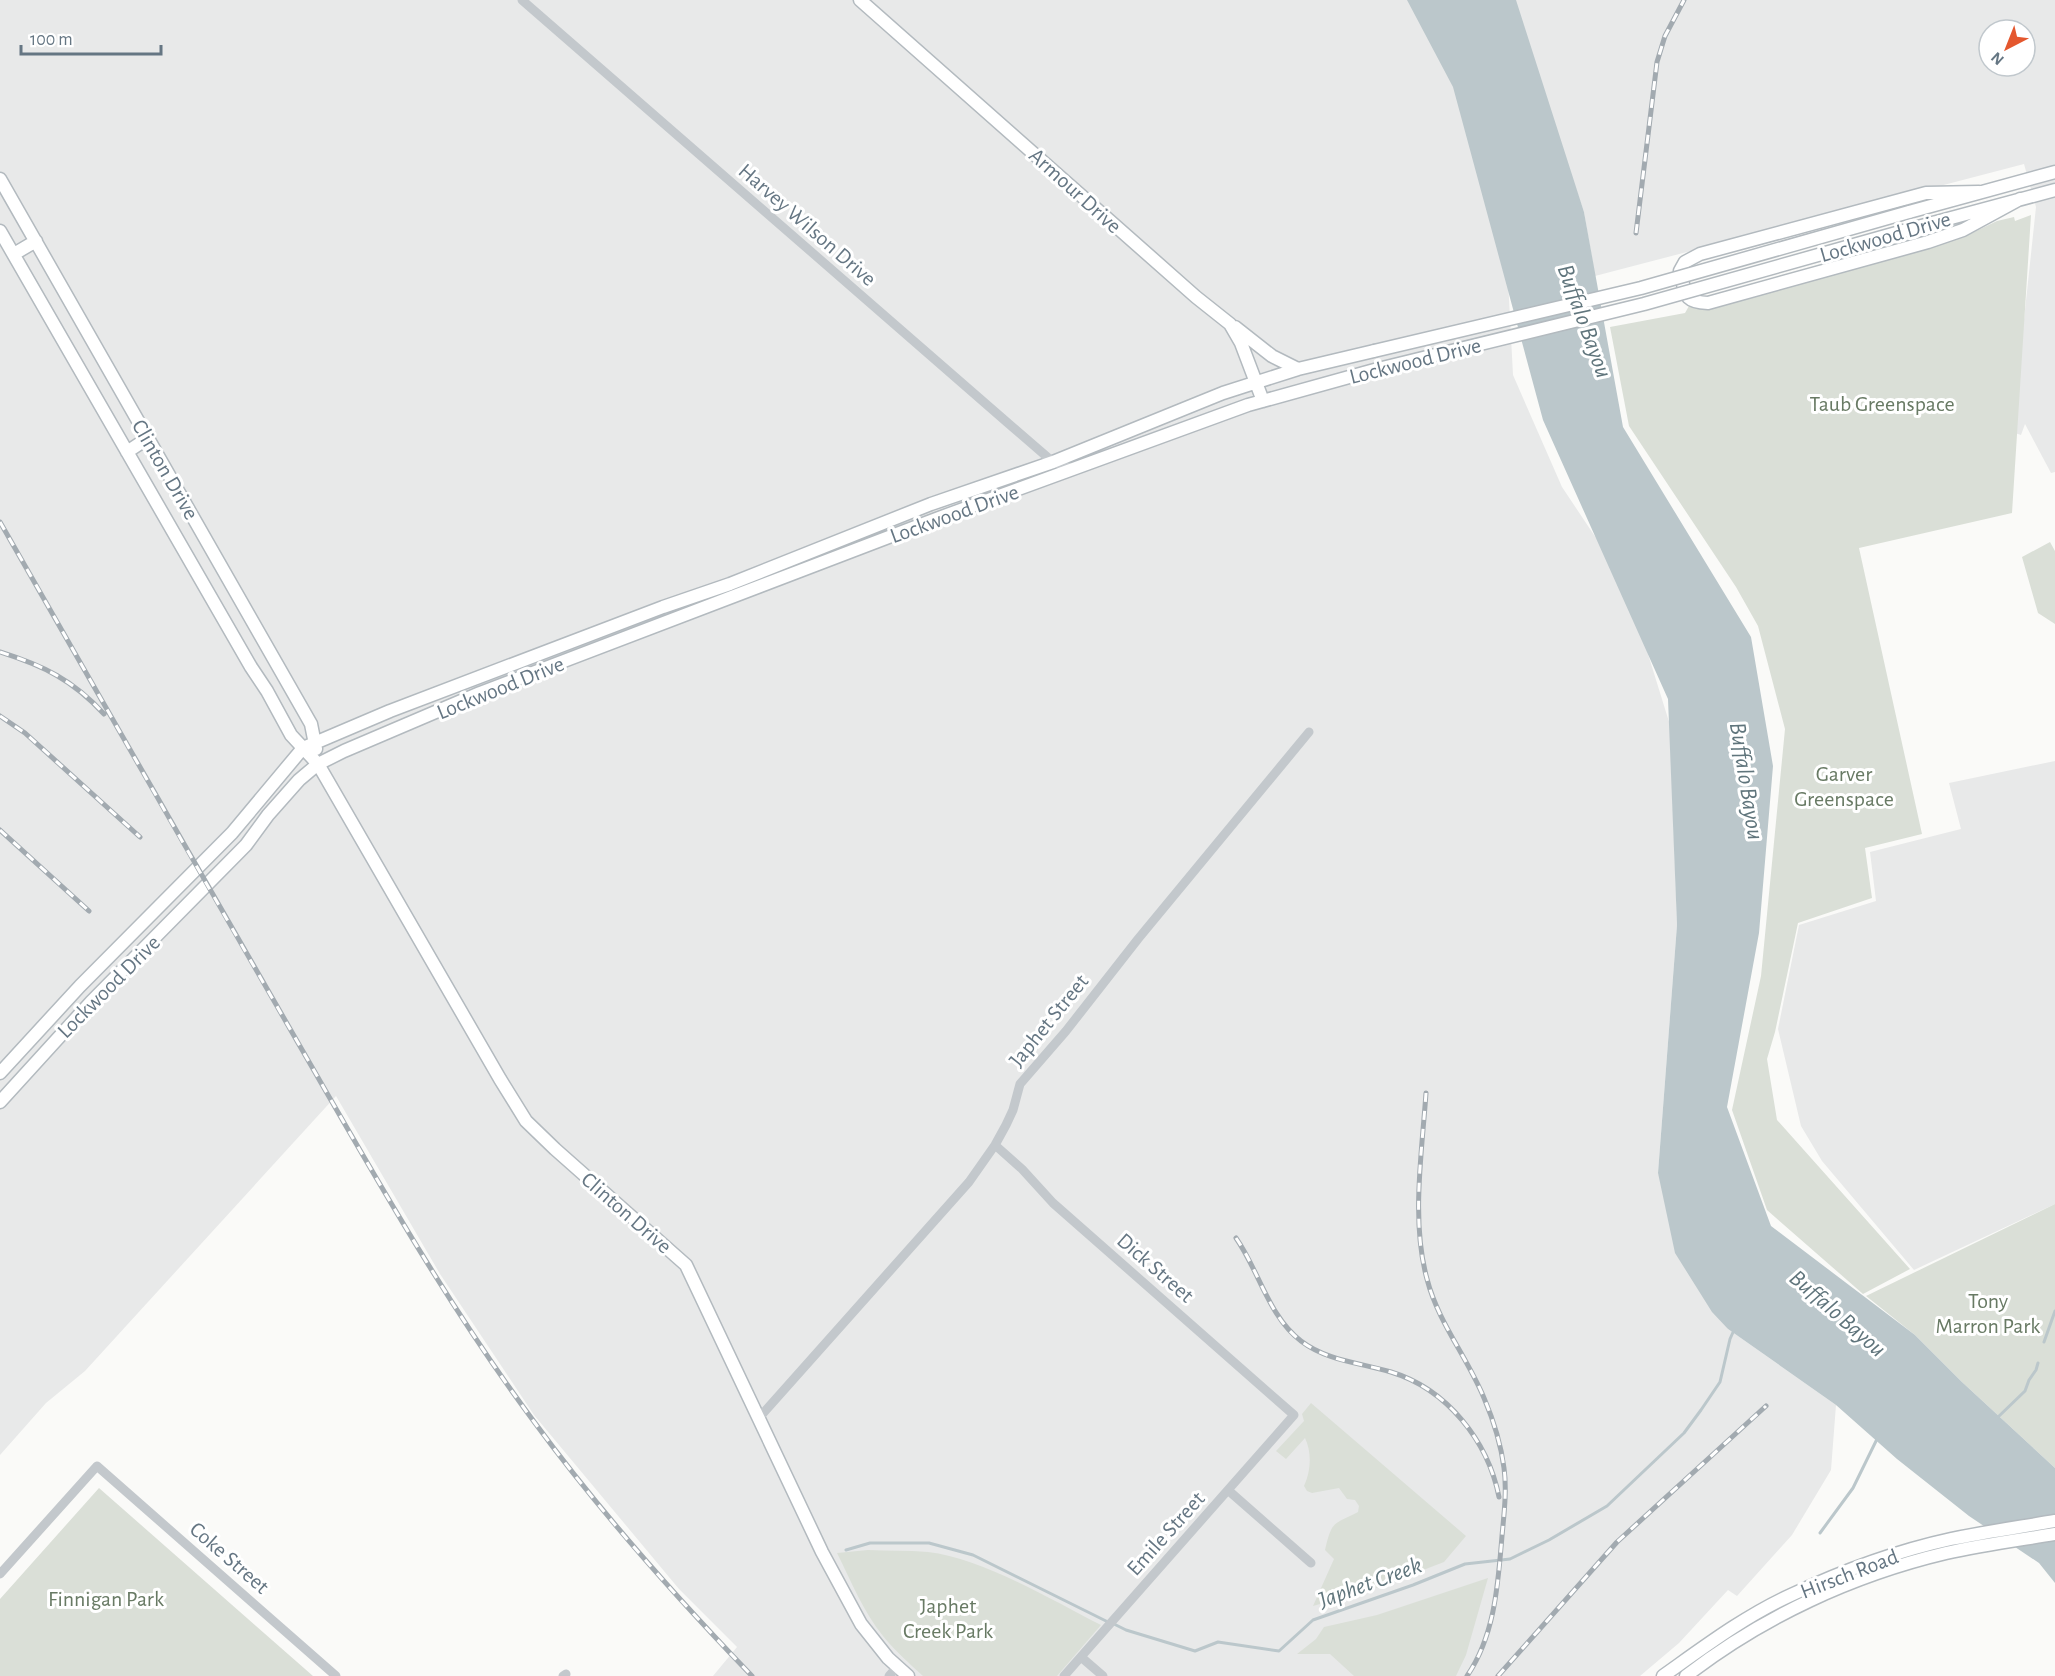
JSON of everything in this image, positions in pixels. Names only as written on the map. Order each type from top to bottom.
[{"type":"main road","name":"Armour Drive","points":[[860,0],[1230,324],[1241,343],[1263,400]]},
{"type":"main road","name":"Lockwood Drive","points":[[0,1102],[83,1010],[246,845],[268,815],[299,780],[318,764],[447,707],[834,550],[931,504],[1053,462],[1223,393],[1298,369],[1641,288],[2055,172]]},
{"type":"main road","points":[[2033,177],[2038,195]]},
{"type":"main road","name":"Clinton Drive","points":[[0,179],[311,724],[309,745],[318,764],[500,1079],[526,1121],[686,1265],[822,1552],[861,1624],[893,1671],[908,1676]]},
{"type":"main road","name":"Lockwood Drive","points":[[0,1073],[232,832],[309,745],[505,667],[730,584],[936,519],[1263,400],[1378,369],[1644,304],[2055,190]]},
{"type":"main road","points":[[1979,192],[1926,193],[1700,254],[1685,262],[1680,271],[1686,295],[1688,299],[1696,302],[1708,303],[1928,242],[1963,230],[2020,199]]},
{"type":"main road","name":"Clinton Drive","points":[[0,231],[250,667],[267,691],[291,735],[309,745]]},
{"type":"main road","points":[[14,254],[36,241]]},
{"type":"main road","points":[[1230,324],[1272,356],[1298,369]]},
{"type":"main road","points":[[127,453],[148,438]]},
{"type":"main road","points":[[931,504],[936,519]]},
{"type":"main road","points":[[545,652],[551,665]]},
{"type":"main road","points":[[505,667],[511,681]]},
{"type":"main road","points":[[441,692],[447,707]]},
{"type":"main road","name":"Hirsch Road","points":[[1686,1676],[1740,1638],[1886,1564],[1951,1539],[2055,1521]]},
{"type":"main road","name":"Hirsch Road","points":[[1663,1676],[1711,1642],[1790,1596],[1837,1575],[2055,1534]]},
{"type":"street","name":"Harvey Wilson Drive","points":[[522,0],[535,4],[711,166],[1053,462],[1073,469]]},
{"type":"street","name":"Japhet Street","points":[[758,1419],[969,1182],[995,1145],[1013,1110],[1020,1084],[1309,732]]},
{"type":"street","name":"Dick Street","points":[[995,1145],[1022,1169],[1053,1203],[1294,1415]]},
{"type":"street","name":"Emile Street","points":[[1064,1676],[1294,1415]]},
{"type":"street","name":"Coke Street","points":[[0,1574],[97,1467],[336,1676]]},
{"type":"street","points":[[1229,1491],[1311,1563]]},
{"type":"street","points":[[1084,1654],[1103,1676]]},
{"type":"shaded area","points":[[0,0],[1408,0],[1472,119],[1508,280],[1513,375],[1562,487],[1626,583],[1670,725],[1677,925],[1658,1173],[1728,1329],[1836,1405],[1831,1470],[1792,1535],[1737,1596],[1728,1590],[1679,1643],[1640,1676],[713,1676],[737,1647],[679,1589],[534,1415],[440,1274],[336,1096],[85,1371],[46,1403],[0,1455]]},
{"type":"shaded area","points":[[1510,0],[2055,0],[2055,472],[2051,473],[2025,424],[2021,435],[2012,432],[2036,207],[2024,164],[1595,276],[1584,212]]},
{"type":"shaded area","points":[[2055,761],[2055,1204],[1914,1270],[1822,1161],[1801,1126],[1778,1029],[1799,925],[1876,901],[1870,852],[1961,829],[1949,783]]},
{"type":"green space","name":"Taub Greenspace","points":[[2031,215],[2012,513],[1859,548],[1922,834],[1865,848],[1872,898],[1798,923],[1767,1059],[1777,1120],[1910,1269],[1863,1294],[1767,1210],[1732,1110],[1761,976],[1785,729],[1758,626],[1736,587],[1629,426],[1610,327],[1685,313],[1689,306],[1705,308],[1880,261],[1972,233],[1997,221],[2014,217],[2015,221]]},
{"type":"green space","points":[[2050,542],[2055,551],[2055,624],[2038,613],[2022,557]]},
{"type":"green space","name":"Tony Marron Park","points":[[2055,1204],[2055,1468],[1915,1335],[1866,1296]]},
{"type":"green space","points":[[1311,1403],[1466,1536],[1444,1562],[1379,1587],[1313,1606],[1334,1559],[1325,1550],[1332,1528],[1338,1522],[1358,1512],[1359,1506],[1355,1500],[1347,1499],[1339,1488],[1312,1493],[1307,1491],[1304,1486],[1310,1456],[1305,1438],[1286,1459],[1276,1451],[1304,1421],[1302,1414]]},
{"type":"green space","name":"Finnigan Park","points":[[99,1488],[313,1676],[0,1676],[0,1599]]},
{"type":"green space","name":"Japhet Creek Park","points":[[868,1550],[928,1552],[971,1562],[1039,1592],[1101,1625],[1057,1676],[923,1676],[892,1647],[869,1616],[837,1553]]},
{"type":"green space","points":[[1488,1578],[1466,1655],[1456,1676],[1354,1676],[1330,1654],[1297,1654],[1316,1639],[1324,1627],[1377,1615]]},
{"type":"water","name":"Buffalo Bayou","points":[[1407,0],[1516,0],[1584,212],[1623,427],[1751,637],[1773,766],[1759,933],[1727,1107],[1771,1226],[1915,1335],[2055,1468],[2055,1583],[2039,1563],[1969,1516],[1897,1459],[1836,1405],[1728,1329],[1712,1312],[1675,1253],[1658,1173],[1677,925],[1668,699],[1543,420],[1453,87]]},
{"type":"waterway","points":[[2044,1342],[2055,1311]]},
{"type":"waterway","name":"Japhet Creek","points":[[1114,1624],[1126,1630],[1195,1651],[1218,1642],[1279,1651],[1313,1620],[1465,1564],[1510,1559],[1549,1540],[1607,1506],[1684,1433],[1720,1382],[1734,1330]]},
{"type":"waterway","points":[[1997,1418],[2025,1391],[2038,1363]]},
{"type":"waterway","points":[[1820,1533],[1853,1488],[1878,1437]]},
{"type":"waterway","name":"Japhet Creek","points":[[846,1550],[870,1543],[929,1543],[973,1555],[1108,1622]]},
{"type":"railway","points":[[1636,233],[1657,62],[1665,36],[1684,0]]},
{"type":"railway","points":[[0,522],[353,1139],[470,1331],[535,1423],[612,1522],[752,1676]]},
{"type":"railway","points":[[0,652],[44,669],[69,683],[104,714]]},
{"type":"railway","points":[[0,716],[25,733],[140,837]]},
{"type":"railway","points":[[0,830],[89,911]]},
{"type":"railway","points":[[1426,1093],[1419,1186],[1422,1257],[1438,1310],[1487,1406],[1499,1441],[1505,1476],[1504,1519],[1494,1609],[1484,1644],[1467,1676]]},
{"type":"railway","points":[[1236,1238],[1272,1307],[1290,1331],[1301,1341],[1311,1348],[1344,1361],[1391,1372],[1411,1380],[1447,1404],[1475,1437],[1485,1456],[1499,1497]]},
{"type":"railway","points":[[1498,1676],[1617,1542],[1766,1406]]},
{"type":"park label","name":"Garver Greenspace","points":[[1844,786]]}]
